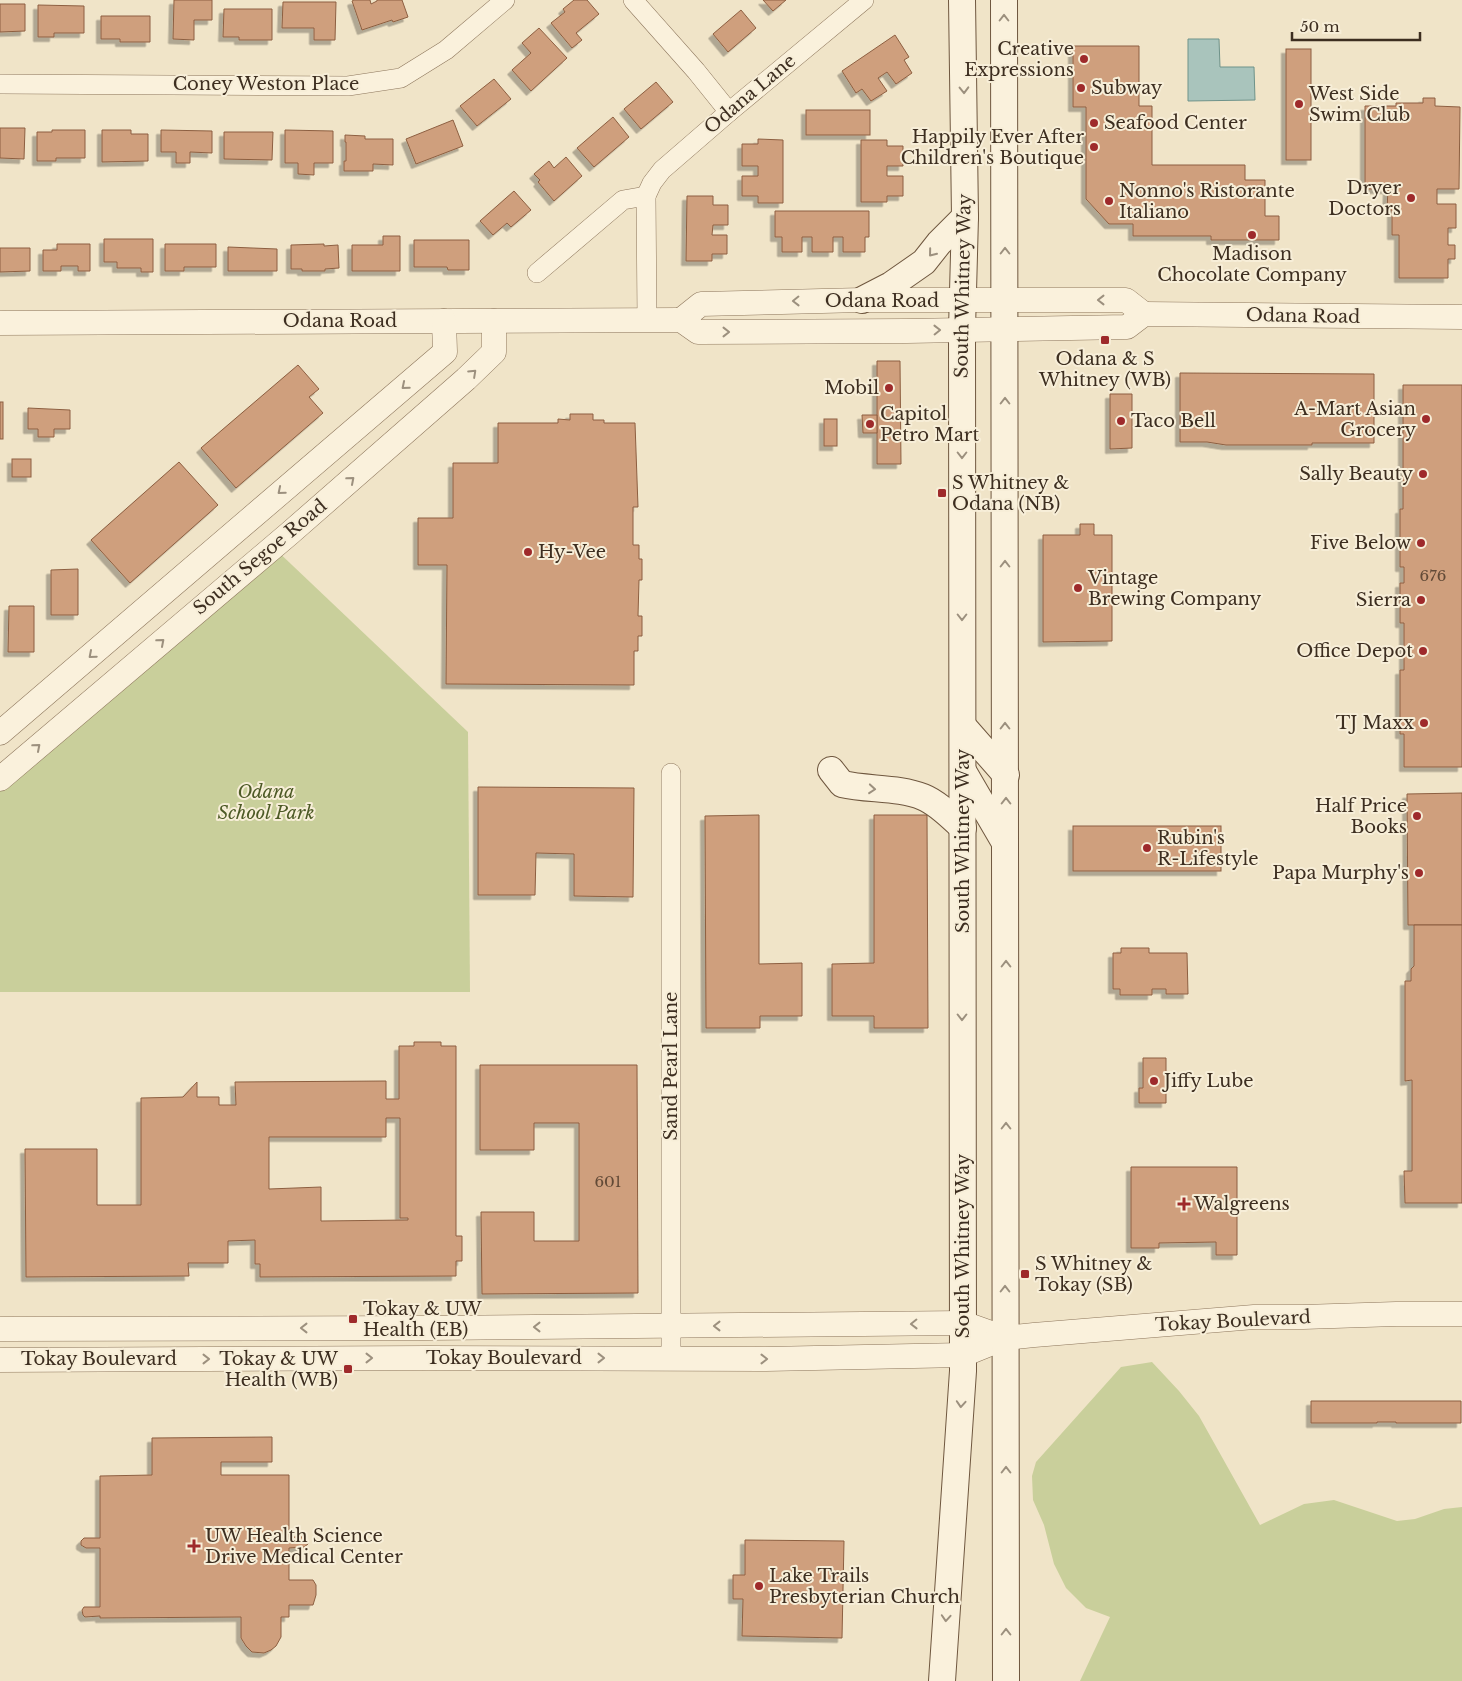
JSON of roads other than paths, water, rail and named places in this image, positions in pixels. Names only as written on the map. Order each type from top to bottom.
[{"type":"main road","name":"South Whitney Way","points":[[942,1681],[963,1355],[962,329],[965,217],[962,0]]},
{"type":"main road","points":[[1004,0],[1006,1681]]},
{"type":"main road","points":[[862,300],[891,285],[924,262],[939,243],[965,217]]},
{"type":"main road","points":[[962,726],[1006,775]]},
{"type":"main road","points":[[830,770],[842,784],[860,788],[908,792],[923,797],[935,804],[963,828]]},
{"type":"main road","points":[[962,770],[1006,844]]},
{"type":"street","name":"Coney Weston Place","points":[[0,84],[348,86],[400,78],[446,50],[505,0]]},
{"type":"street","points":[[633,0],[696,71],[729,112]]},
{"type":"street","name":"Odana Lane","points":[[646,196],[652,183],[662,170],[864,0]]},
{"type":"street","points":[[537,273],[623,200],[646,196],[647,320]]},
{"type":"street","name":"Odana Road","points":[[681,320],[701,304],[1005,299],[1126,300],[1144,314],[1462,317]]},
{"type":"street","name":"Odana Road","points":[[0,323],[681,320],[698,332],[907,331],[1127,327],[1144,314]]},
{"type":"street","name":"South Segoe Road","points":[[0,733],[445,352],[444,321]]},
{"type":"street","name":"South Segoe Road","points":[[0,779],[290,533],[466,380],[494,352],[494,321]]},
{"type":"street","name":"Sand Pearl Lane","points":[[671,773],[671,1359]]},
{"type":"street","name":"Tokay Boulevard","points":[[0,1360],[766,1359],[963,1355],[1005,1338],[1254,1317],[1462,1314]]},
{"type":"street","name":"Tokay Boulevard","points":[[0,1329],[428,1328],[963,1323],[1005,1338]]},
{"type":"water","points":[[1188,39],[1219,39],[1220,67],[1254,67],[1255,100],[1188,101]]},
{"type":"place","name":"Creative Expressions","points":[[1084,59]]},
{"type":"place","name":"Subway","points":[[1081,88]]},
{"type":"place","name":"West Side Swim Club","points":[[1299,104]]},
{"type":"place","name":"Seafood Center","points":[[1094,123]]},
{"type":"place","name":"Happily Ever After Children's Boutique","points":[[1094,147]]},
{"type":"place","name":"Dryer Doctors","points":[[1411,198]]},
{"type":"place","name":"Nonno's Ristorante Italiano","points":[[1109,201]]},
{"type":"place","name":"Madison Chocolate Company","points":[[1252,235]]},
{"type":"place","name":"Odana & S Whitney (WB)","points":[[1105,340]]},
{"type":"place","name":"Mobil","points":[[889,388]]},
{"type":"place","name":"A-Mart Asian Grocery","points":[[1426,419]]},
{"type":"place","name":"Taco Bell","points":[[1121,421]]},
{"type":"place","name":"Capitol Petro Mart","points":[[870,424]]},
{"type":"place","name":"Sally Beauty","points":[[1423,474]]},
{"type":"place","name":"S Whitney & Odana (NB)","points":[[942,493]]},
{"type":"place","name":"Five Below","points":[[1421,543]]},
{"type":"place","name":"Hy-Vee","points":[[528,552]]},
{"type":"place","name":"Vintage Brewing Company","points":[[1078,588]]},
{"type":"place","name":"Sierra","points":[[1421,600]]},
{"type":"place","name":"Office Depot","points":[[1423,651]]},
{"type":"place","name":"TJ Maxx","points":[[1424,723]]},
{"type":"place","name":"Half Price Books","points":[[1417,816]]},
{"type":"place","name":"Rubin's R-Lifestyle","points":[[1147,848]]},
{"type":"place","name":"Papa Murphy's","points":[[1419,873]]},
{"type":"place","name":"Jiffy Lube","points":[[1154,1081]]},
{"type":"place","name":"Walgreens","points":[[1184,1204]]},
{"type":"place","name":"S Whitney & Tokay (SB)","points":[[1025,1274]]},
{"type":"place","name":"Tokay & UW Health (EB)","points":[[353,1319]]},
{"type":"place","name":"Tokay & UW Health (WB)","points":[[348,1369]]},
{"type":"place","name":"UW Health Science Drive Medical Center","points":[[194,1546]]},
{"type":"place","name":"Lake Trails Presbyterian Church","points":[[759,1586]]},
{"type":"park label","name":"Odana School Park","points":[[266,802]]}]
